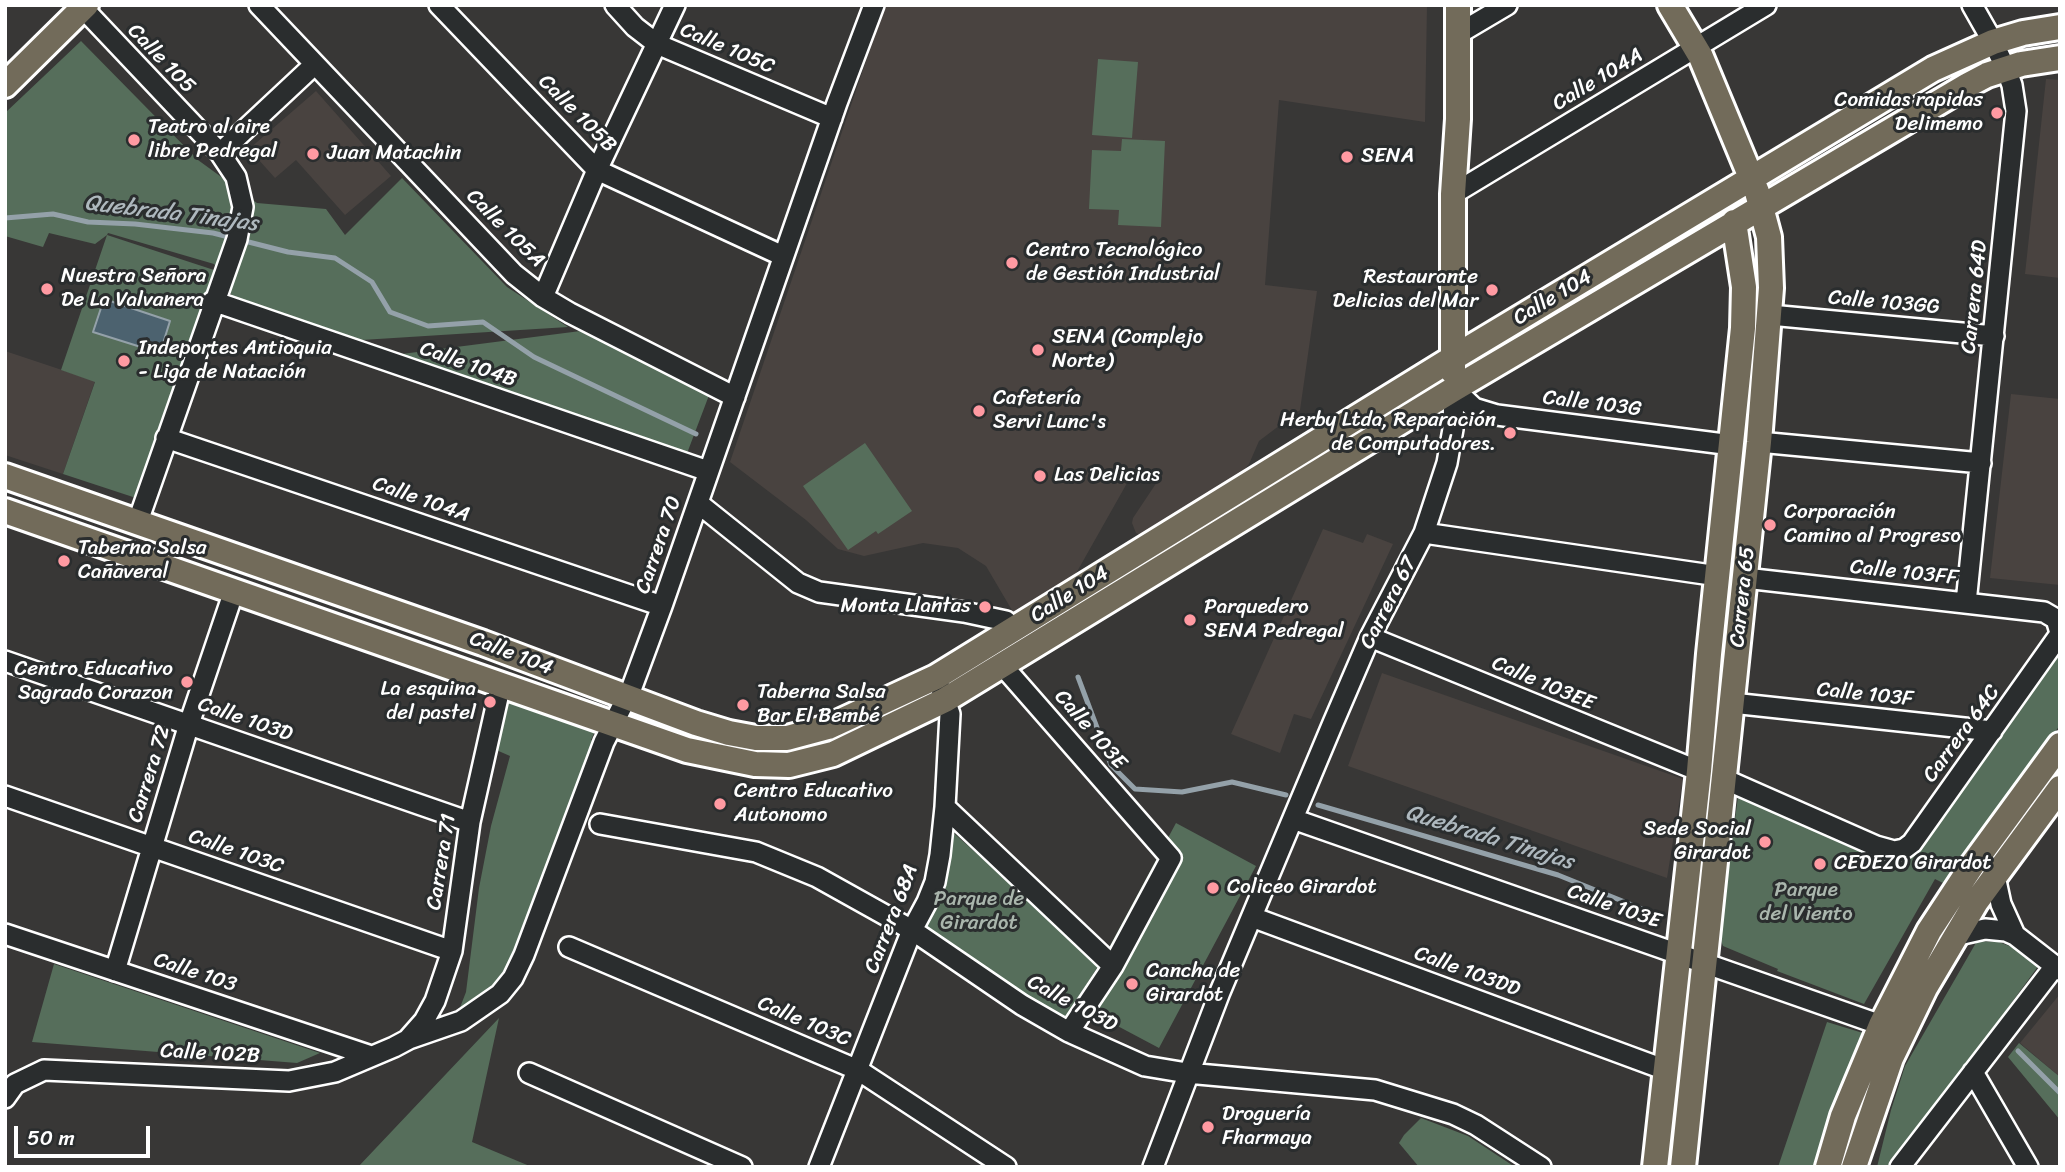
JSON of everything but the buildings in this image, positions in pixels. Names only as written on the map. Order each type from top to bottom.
[{"type":"main road","name":"Carrera 67","points":[[1454,389],[1453,194],[1458,119],[1458,5]]},
{"type":"main road","name":"Carrera 65","points":[[1670,5],[1696,47],[1752,178],[1762,206],[1771,262],[1770,315],[1759,442],[1683,1167]]},
{"type":"main road","points":[[5,85],[83,6]]},
{"type":"main road","name":"Calle 104","points":[[5,476],[729,733],[756,738],[787,738],[828,727],[936,677],[1453,358],[1933,69],[1993,42],[2023,33],[2060,27]]},
{"type":"main road","name":"Calle 104","points":[[5,512],[687,750],[755,764],[789,765],[833,754],[946,700],[1454,389],[1968,85],[2021,64],[2060,58]]},
{"type":"main road","name":"Carrera 65","points":[[1655,1167],[1699,771],[1744,307],[1734,222]]},
{"type":"main road","points":[[1828,1167],[1843,1116],[1881,1024],[1929,931],[2060,745]]},
{"type":"main road","points":[[1854,1167],[1891,1058],[1925,988],[1954,936],[2060,788]]},
{"type":"street","name":"Calle 105A","points":[[259,5],[514,274],[543,297],[570,313],[735,397]]},
{"type":"street","name":"Calle 105B","points":[[439,5],[597,170],[783,256]]},
{"type":"street","name":"Calle 105C","points":[[615,5],[635,27],[657,44],[832,118]]},
{"type":"street","points":[[543,297],[597,170],[675,5]]},
{"type":"street","name":"Carrera 70","points":[[409,1039],[461,1021],[500,994],[513,978],[524,955],[573,818],[604,742],[627,696],[662,606],[783,256],[874,5]]},
{"type":"street","points":[[1458,34],[1507,5]]},
{"type":"street","name":"Calle 104A","points":[[1453,194],[1766,5]]},
{"type":"street","name":"Carrera 64D","points":[[1966,603],[2016,111],[2012,85],[2006,69],[1972,5]]},
{"type":"street","name":"Calle 105","points":[[83,6],[220,153],[236,177],[243,207],[237,239],[214,302]]},
{"type":"street","points":[[220,153],[314,65]]},
{"type":"street","name":"Carrera 65","points":[[1726,194],[1734,222]]},
{"type":"street","points":[[138,521],[214,302]]},
{"type":"street","name":"Calle 104B","points":[[214,302],[708,471]]},
{"type":"street","name":"Calle 103GG","points":[[1770,315],[1994,336]]},
{"type":"street","name":"Calle 103G","points":[[1454,389],[1474,408],[1497,415],[1732,445]]},
{"type":"street","name":"Carrera 67","points":[[1153,1167],[1187,1073],[1370,637],[1424,533],[1447,463],[1453,429],[1454,389]]},
{"type":"street","name":"Calle 104A","points":[[166,438],[662,606]]},
{"type":"street","points":[[1759,442],[1981,463]]},
{"type":"street","points":[[698,503],[797,583],[819,592],[964,612],[1006,621],[1015,629]]},
{"type":"street","points":[[1424,533],[1718,576]]},
{"type":"street","name":"Calle 103FF","points":[[1745,579],[2045,612],[2058,628]]},
{"type":"street","name":"Carrera 72","points":[[115,971],[189,724],[234,591]]},
{"type":"street","name":"Carrera 64C","points":[[1724,779],[1876,846],[1894,851],[1904,849],[1912,842],[1992,731],[2058,628]]},
{"type":"street","name":"Calle 103EE","points":[[1370,637],[1699,771]]},
{"type":"street","name":"Calle 103D","points":[[5,661],[470,822]]},
{"type":"street","name":"Calle 103E","points":[[1002,665],[1171,858],[1112,966]]},
{"type":"street","name":"Carrera 68A","points":[[819,1167],[912,930],[928,902],[935,881],[944,807],[950,714],[936,677]]},
{"type":"street","name":"Carrera 71","points":[[409,1039],[424,1021],[435,1001],[452,951],[470,822],[501,684]]},
{"type":"street","name":"Calle 103F","points":[[1732,704],[1992,731]]},
{"type":"street","name":"Calle 103C","points":[[5,796],[452,951]]},
{"type":"street","points":[[944,807],[1112,966],[1069,1032]]},
{"type":"street","name":"Calle 103E","points":[[1293,819],[1881,1024]]},
{"type":"street","name":"Calle 103D","points":[[600,824],[755,852],[817,877],[912,930],[1022,1005],[1069,1032],[1145,1066],[1187,1073],[1375,1090],[1453,1114],[1476,1125],[1541,1167]]},
{"type":"street","points":[[1995,876],[2001,904],[2015,935]]},
{"type":"street","name":"Calle 103DD","points":[[1252,917],[1667,1070]]},
{"type":"street","points":[[1900,1167],[2057,968],[2015,935],[1996,929],[1954,936]]},
{"type":"street","name":"Calle 103","points":[[5,934],[370,1056]]},
{"type":"street","name":"Calle 103C","points":[[569,947],[858,1070],[1006,1167]]},
{"type":"street","name":"Calle 102B","points":[[8,1087],[44,1070],[289,1080],[335,1072],[409,1039]]},
{"type":"street","points":[[1973,1072],[2028,1167]]},
{"type":"street","points":[[529,1073],[742,1167]]},
{"type":"street","points":[[2005,1167],[2018,1149]]},
{"type":"shaded area","name":"SENA (Complejo Norte)","points":[[885,5],[1427,5],[1425,122],[1279,100],[1265,285],[1317,291],[1300,410],[1259,441],[1249,464],[1229,487],[1144,537],[1136,533],[1133,518],[1157,482],[1135,469],[1074,577],[1013,612],[986,566],[958,548],[923,543],[864,556],[838,549],[806,520],[730,462]]},
{"type":"shaded area","points":[[2046,79],[2060,80],[2060,278],[2025,274]]},
{"type":"shaded area","name":"Juan Matachin","points":[[316,91],[391,176],[345,215],[296,160],[275,178],[249,149]]},
{"type":"shaded area","points":[[5,351],[95,381],[63,474],[5,455]]},
{"type":"shaded area","points":[[2011,394],[2060,399],[2060,585],[1990,578]]},
{"type":"shaded area","points":[[1323,529],[1363,543],[1367,534],[1393,544],[1311,719],[1294,714],[1280,753],[1231,734]]},
{"type":"shaded area","points":[[1382,673],[1683,779],[1667,878],[1348,766]]},
{"type":"shaded area","points":[[2060,994],[2060,1077],[2020,1043]]},
{"type":"green space","points":[[81,41],[198,160],[257,203],[326,209],[345,235],[402,178],[507,287],[568,327],[346,341],[234,299],[214,264],[108,233],[95,244],[49,233],[43,247],[5,236],[5,113]]},
{"type":"green space","points":[[1098,59],[1138,62],[1132,138],[1092,135]]},
{"type":"green space","points":[[1122,139],[1165,141],[1161,227],[1118,225],[1119,210],[1089,209],[1092,150],[1121,151]]},
{"type":"green space","name":"Indeportes Antioquia - Liga de Natación","points":[[107,235],[214,270],[136,498],[63,474],[95,382],[61,370]]},
{"type":"green space","points":[[596,329],[711,390],[686,456],[394,355]]},
{"type":"green space","points":[[865,443],[912,511],[848,550],[803,486]]},
{"type":"green space","name":"Parque del Viento","points":[[2060,653],[2060,725],[1945,884],[1935,879],[1864,1004],[1777,971],[1778,969],[1723,946],[1719,935],[1738,797],[1901,864]]},
{"type":"green space","points":[[509,700],[595,731],[591,740],[599,743],[510,975],[456,1018],[466,992],[479,888],[491,826],[510,756],[494,749],[501,706],[507,708]]},
{"type":"green space","points":[[1176,823],[1256,866],[1159,1048],[1078,1005]]},
{"type":"green space","name":"Parque de Girardot","points":[[948,828],[1100,963],[1064,1020],[922,927]]},
{"type":"green space","points":[[1977,941],[1999,942],[2017,949],[2039,965],[1892,1167],[1877,1167],[1905,1066]]},
{"type":"green space","points":[[54,964],[320,1053],[297,1063],[32,1042]]},
{"type":"green space","points":[[499,1018],[472,1142],[532,1167],[358,1167]]},
{"type":"green space","points":[[1827,1022],[1863,1033],[1815,1167],[1778,1167]]},
{"type":"green space","points":[[2019,1043],[2060,1077],[2060,1120],[2008,1057]]},
{"type":"green space","points":[[1421,1118],[1468,1136],[1515,1167],[1419,1167],[1399,1143]]},
{"type":"water","points":[[104,299],[170,321],[160,353],[93,332]]},
{"type":"waterway","name":"Quebrada Tinajas","points":[[5,218],[53,214],[88,222],[135,224],[213,233],[288,252],[335,258],[372,282],[390,312],[428,326],[483,322],[534,357],[696,434]]},
{"type":"waterway","name":"Quebrada Tinajas","points":[[1078,677],[1111,765],[1135,789],[1182,792],[1232,782],[1286,795]]},
{"type":"waterway","name":"Quebrada Tinajas","points":[[1318,805],[1558,875],[1647,911]]},
{"type":"waterway","name":"Quebrada Tinajas","points":[[2018,1051],[2060,1093]]},
{"type":"place","name":"Comidas rapidas Delimemo","points":[[1997,113]]},
{"type":"place","name":"Teatro al aire libre Pedregal","points":[[134,140]]},
{"type":"place","name":"Juan Matachin","points":[[313,154]]},
{"type":"place","name":"SENA","points":[[1347,157]]},
{"type":"place","name":"Centro Tecnológico de Gestión Industrial","points":[[1012,263]]},
{"type":"place","name":"Nuestra Señora De La Valvanera","points":[[47,289]]},
{"type":"place","name":"Restaurante Delicias del Mar","points":[[1492,290]]},
{"type":"place","name":"SENA (Complejo Norte)","points":[[1038,350]]},
{"type":"place","name":"Indeportes Antioquia - Liga de Natación","points":[[124,361]]},
{"type":"place","name":"Cafetería Servi Lunc's","points":[[979,411]]},
{"type":"place","name":"Herby Ltda, Reparación de Computadores.","points":[[1510,433]]},
{"type":"place","name":"Las Delicias","points":[[1040,476]]},
{"type":"place","name":"Corporación Camino al Progreso","points":[[1770,525]]},
{"type":"place","name":"Taberna Salsa Cañaveral","points":[[64,561]]},
{"type":"place","name":"Monta Llantas","points":[[985,607]]},
{"type":"place","name":"Parquedero SENA Pedregal","points":[[1190,620]]},
{"type":"place","name":"Centro Educativo Sagrado Corazon","points":[[187,682]]},
{"type":"place","name":"La esquina del pastel","points":[[490,702]]},
{"type":"place","name":"Taberna Salsa Bar El Bembé","points":[[743,705]]},
{"type":"place","name":"Centro Educativo Autonomo","points":[[720,804]]},
{"type":"place","name":"Sede Social Girardot","points":[[1765,842]]},
{"type":"place","name":"CEDEZO Girardot","points":[[1820,864]]},
{"type":"place","name":"Coliceo Girardot","points":[[1213,888]]},
{"type":"place","name":"Cancha de Girardot","points":[[1132,984]]},
{"type":"place","name":"Droguería Fharmaya","points":[[1208,1127]]}]
